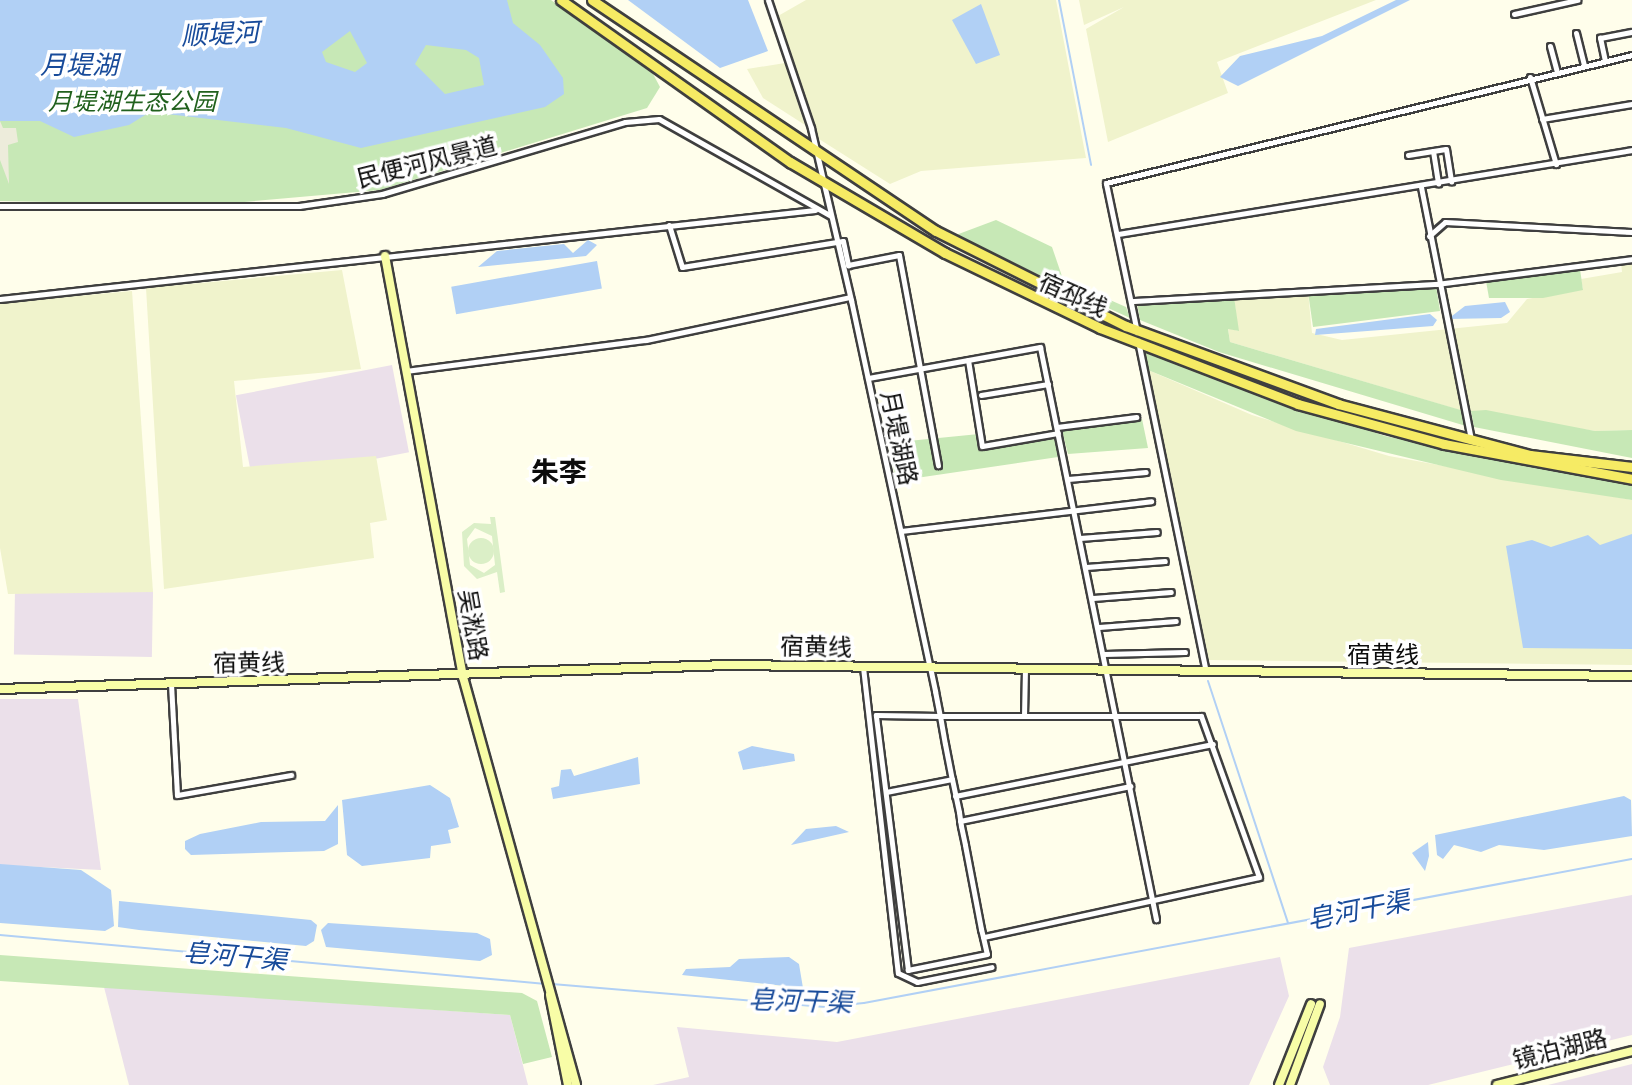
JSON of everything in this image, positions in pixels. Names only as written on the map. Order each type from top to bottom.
[{"type":"main road","name":"宿邳线","points":[[562,0],[823,182],[1017,291],[1139,345],[1311,408],[1457,447],[1632,479]]},
{"type":"main road","name":"宿邳线","points":[[592,0],[936,231],[1137,330],[1338,404],[1530,455],[1632,467]]},
{"type":"main road","name":"吴淞路","points":[[385,256],[463,677],[544,970],[568,1085]]},
{"type":"main road","name":"宿黄线","points":[[0,689],[863,667],[1632,676]]},
{"type":"main road","name":"吴淞路","points":[[550,995],[576,1085]]},
{"type":"main road","points":[[1279,1085],[1316,1004],[1292,1082]]},
{"type":"main road","name":"镜泊湖路","points":[[1497,1085],[1632,1051]]},
{"type":"street","name":"月堤湖路","points":[[768,0],[817,152],[838,242],[930,667],[983,937]]},
{"type":"street","points":[[1514,14],[1577,0]]},
{"type":"street","points":[[1605,61],[1600,38],[1632,32]]},
{"type":"street","points":[[1576,33],[1584,66]]},
{"type":"street","points":[[1550,46],[1557,72]]},
{"type":"street","points":[[1206,672],[1106,183],[1632,55]]},
{"type":"street","points":[[1530,78],[1556,164]]},
{"type":"street","points":[[1542,119],[1632,104]]},
{"type":"street","name":"民便河风景道","points":[[0,206],[299,206],[382,194],[639,118],[688,130],[831,216]]},
{"type":"street","points":[[1408,155],[1446,149],[1451,182]]},
{"type":"street","points":[[1118,234],[1421,187],[1632,150]]},
{"type":"street","points":[[1433,151],[1438,184]]},
{"type":"street","points":[[1421,187],[1437,284],[1471,439]]},
{"type":"street","points":[[0,299],[818,210]]},
{"type":"street","points":[[1429,236],[1446,222],[1632,232]]},
{"type":"street","points":[[669,225],[682,267],[844,241],[848,265],[899,256],[938,465]]},
{"type":"street","points":[[1132,301],[1437,284],[1632,259]]},
{"type":"street","points":[[406,371],[646,340],[850,297]]},
{"type":"street","points":[[868,378],[1040,347],[1108,671],[1156,919]]},
{"type":"street","points":[[968,360],[982,446],[1136,417]]},
{"type":"street","points":[[981,395],[1048,384]]},
{"type":"street","points":[[1068,479],[1146,472]]},
{"type":"street","points":[[901,531],[1073,507],[1152,501]]},
{"type":"street","points":[[1080,538],[1157,532]]},
{"type":"street","points":[[1086,567],[1165,562]]},
{"type":"street","points":[[1093,598],[1171,592]]},
{"type":"street","points":[[1099,627],[1176,621]]},
{"type":"street","points":[[1104,654],[1185,652]]},
{"type":"street","points":[[863,667],[876,801],[901,977],[917,982],[992,967]]},
{"type":"street","points":[[1024,716],[1025,669]]},
{"type":"street","points":[[171,684],[177,795],[291,775]]},
{"type":"street","points":[[876,715],[940,716],[1200,716],[1213,744],[1259,880],[983,937],[987,954],[908,970],[876,715]]},
{"type":"street","points":[[956,796],[1213,744]]},
{"type":"street","points":[[876,801],[886,795],[952,779]]},
{"type":"street","points":[[960,821],[1130,786]]},
{"type":"shaded area","points":[[0,121],[3,128],[16,128],[18,142],[8,145],[9,184],[0,160]]},
{"type":"shaded area","points":[[490,142],[499,162],[469,170],[470,147]]},
{"type":"shaded area","points":[[392,365],[409,452],[253,483],[236,395]]},
{"type":"shaded area","points":[[15,590],[153,592],[152,657],[14,655]]},
{"type":"shaded area","points":[[0,699],[78,699],[101,870],[0,865]]},
{"type":"shaded area","points":[[1632,895],[1632,1035],[1428,1085],[1330,1085],[1323,1067],[1340,1017],[1349,948]]},
{"type":"shaded area","points":[[1280,957],[1289,996],[1249,1085],[653,1085],[689,1077],[677,1027],[837,1042]]},
{"type":"shaded area","points":[[104,987],[510,1015],[528,1085],[129,1085]]},
{"type":"shaded area","points":[[1632,1064],[1632,1085],[1548,1085]]},
{"type":"green space","name":"月堤湖生态公园","points":[[0,0],[551,0],[653,74],[660,87],[647,108],[380,190],[210,205],[0,201]]},
{"type":"green space","points":[[806,0],[1056,0],[1086,158],[921,171],[890,184],[819,139],[778,16]]},
{"type":"green space","points":[[1079,0],[1376,0],[1217,62],[1228,93],[1108,142],[1086,29],[1124,7],[1084,25]]},
{"type":"green space","points":[[785,63],[805,125],[763,98],[747,69]]},
{"type":"green space","points":[[996,220],[1052,247],[1066,288],[956,235]]},
{"type":"green space","points":[[1632,260],[1632,430],[1595,431],[1463,411],[1230,342],[1228,328],[1238,331],[1234,297],[1308,292],[1312,333],[1342,340],[1507,323],[1527,299],[1583,289],[1581,279],[1622,272],[1621,262]]},
{"type":"green space","points":[[1580,269],[1583,290],[1543,298],[1489,298],[1486,281]]},
{"type":"green space","points":[[342,270],[361,369],[234,381],[243,467],[376,456],[387,520],[370,523],[374,558],[164,589],[146,288]]},
{"type":"green space","points":[[1078,286],[1126,307],[1130,318],[1082,296]]},
{"type":"green space","points":[[1436,286],[1440,311],[1313,327],[1308,292]]},
{"type":"green space","points":[[132,291],[153,592],[8,594],[0,548],[0,303]]},
{"type":"green space","points":[[1234,297],[1239,331],[1228,329],[1230,342],[1464,411],[1466,426],[1219,352],[1140,320],[1137,303]]},
{"type":"green space","points":[[1145,353],[1385,436],[1632,486],[1632,500],[1501,480],[1296,431],[1148,370]]},
{"type":"green space","points":[[1148,370],[1252,415],[1389,456],[1632,500],[1632,665],[1209,660]]},
{"type":"green space","points":[[1486,410],[1595,431],[1632,430],[1632,458],[1474,427],[1471,411]]},
{"type":"green space","points":[[1142,419],[1148,448],[1068,454],[1062,430]]},
{"type":"green space","points":[[979,434],[982,449],[1054,436],[1058,457],[896,481],[888,443]]},
{"type":"green space","points":[[490,517],[495,517],[505,592],[500,593],[497,572],[477,579],[464,566],[462,532],[474,523],[491,524]],"holes":[[[475,528],[492,536],[495,565],[484,573],[470,565],[467,539]]]},
{"type":"green space","points":[[481,538],[490,542],[494,551],[490,560],[481,564],[472,560],[468,551],[472,542]]},
{"type":"green space","points":[[0,955],[522,993],[537,1001],[552,1057],[523,1064],[510,1015],[0,981]]},
{"type":"water","name":"月堤湖","points":[[0,0],[507,0],[513,23],[540,45],[563,78],[564,94],[545,107],[361,148],[286,128],[150,112],[129,125],[74,137],[40,121],[0,121]],"holes":[[[350,31],[367,63],[355,72],[326,62],[322,52]],[[426,45],[466,50],[479,58],[484,85],[445,94],[415,64]]]},
{"type":"water","points":[[628,0],[748,0],[768,51],[720,68]]},
{"type":"water","points":[[1396,0],[1410,0],[1238,86],[1220,77],[1240,56],[1322,36]]},
{"type":"water","points":[[981,4],[1000,55],[976,64],[952,20]]},
{"type":"water","points":[[588,240],[597,245],[586,256],[478,267],[497,251],[564,244],[573,253]]},
{"type":"water","points":[[597,261],[602,289],[456,314],[451,287]]},
{"type":"water","points":[[1505,302],[1510,312],[1501,318],[1448,319],[1465,306]]},
{"type":"water","points":[[1430,314],[1437,320],[1433,326],[1315,335],[1316,329]]},
{"type":"water","points":[[1632,534],[1632,649],[1523,648],[1506,546],[1532,540],[1551,547],[1588,535],[1600,545]]},
{"type":"water","points":[[752,746],[794,754],[795,761],[743,770],[738,752]]},
{"type":"water","points":[[638,757],[640,784],[553,799],[551,788],[559,786],[561,770],[571,769],[574,776]]},
{"type":"water","points":[[430,785],[450,798],[459,827],[448,830],[451,843],[431,846],[430,858],[362,866],[347,855],[342,800]]},
{"type":"water","points":[[1624,796],[1631,800],[1632,836],[1544,850],[1499,845],[1481,852],[1454,845],[1443,859],[1437,855],[1435,835]]},
{"type":"water","points":[[338,805],[338,844],[324,851],[191,855],[185,849],[185,841],[200,834],[261,822],[325,821]]},
{"type":"water","points":[[836,826],[849,832],[791,845],[806,829]]},
{"type":"water","points":[[1428,842],[1429,856],[1425,871],[1412,853]]},
{"type":"water","points":[[0,864],[81,870],[111,890],[114,926],[105,931],[0,923]]},
{"type":"water","points":[[119,901],[311,920],[317,925],[314,941],[306,946],[139,930],[118,927]]},
{"type":"water","points":[[328,923],[477,933],[490,939],[492,955],[480,961],[326,947],[321,930]]},
{"type":"water","points":[[789,957],[799,964],[803,988],[682,975],[686,969],[730,967],[739,959]]},
{"type":"waterway","points":[[1059,0],[1091,165]]},
{"type":"waterway","points":[[1208,681],[1288,923]]},
{"type":"waterway","name":"皂河干渠","points":[[552,984],[825,1007],[864,1003],[1632,859]]},
{"type":"waterway","name":"皂河干渠","points":[[0,935],[546,984]]},
{"type":"district","name":"朱李","points":[[559,472]]},
{"type":"water label","name":"顺堤河","points":[[220,34]]}]
